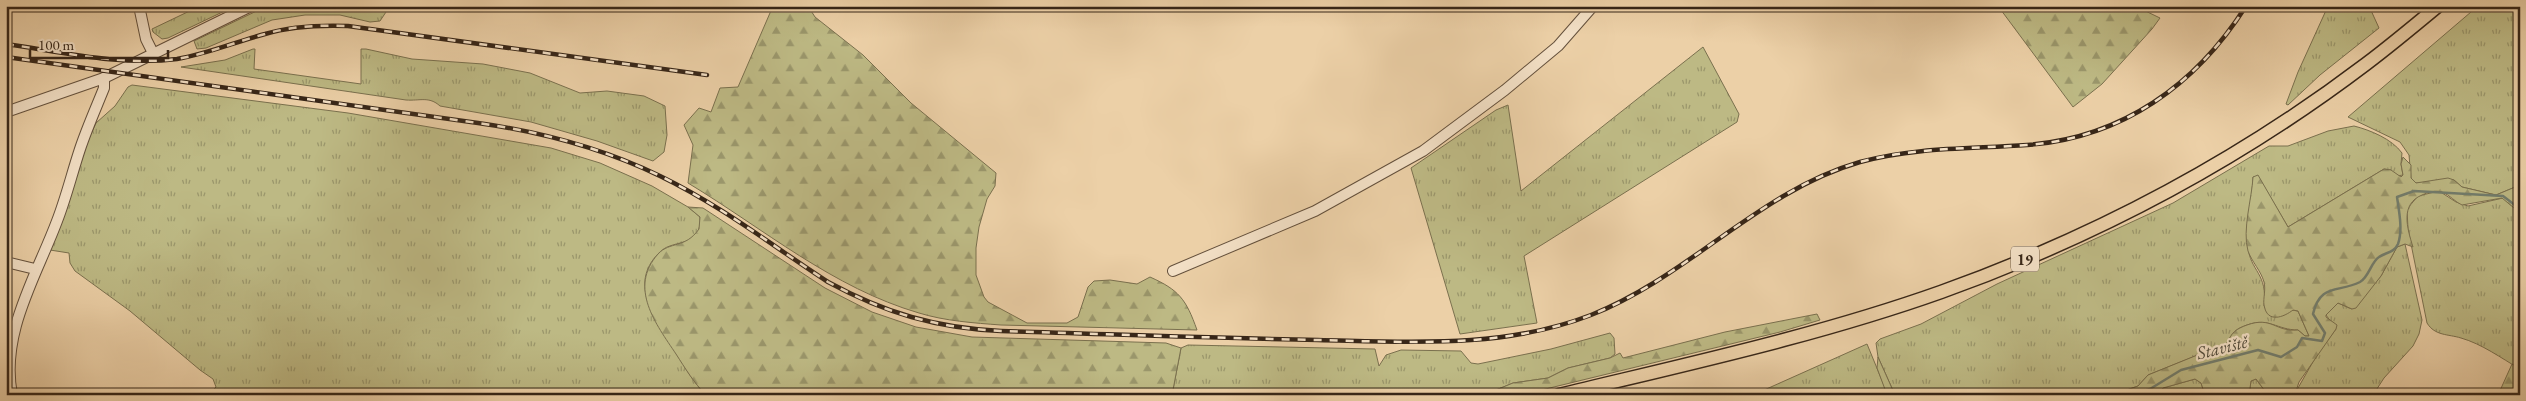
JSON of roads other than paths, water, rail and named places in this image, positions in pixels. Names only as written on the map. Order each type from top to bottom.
[{"type":"main road","name":"19","points":[[1559,395],[1836,325],[1941,292],[2024,259],[2105,223],[2229,156],[2365,65],[2438,6]]},
{"type":"street","points":[[139,6],[146,39],[153,53]]},
{"type":"street","points":[[6,112],[104,78],[251,6]]},
{"type":"street","points":[[1173,272],[1315,211],[1423,151],[1505,90],[1558,46],[1593,6]]},
{"type":"street","points":[[12,395],[7,375],[12,333],[35,269],[57,222],[80,147],[104,88],[104,78]]},
{"type":"street","points":[[6,262],[35,269]]},
{"type":"waterway","name":"Staviště","points":[[2132,395],[2150,389],[2181,370],[2258,350],[2281,357],[2297,347],[2302,338],[2322,341],[2325,333],[2313,314],[2320,297],[2331,290],[2363,280],[2376,259],[2392,251],[2398,244],[2400,214],[2397,197],[2414,191],[2503,196],[2520,209]]},
{"type":"railway","points":[[6,57],[478,123],[525,131],[571,142],[616,157],[682,187],[725,213],[828,282],[849,293],[911,317],[933,322],[1001,331],[1422,342],[1456,341],[1524,334],[1558,326],[1591,315],[1626,299],[1660,279],[1756,213],[1789,193],[1823,175],[1860,162],[1922,151],[2027,145],[2062,140],[2094,131],[2125,119],[2180,83],[2204,60],[2246,6]]},
{"type":"railway","points":[[6,44],[91,57],[156,61],[188,57],[285,29],[348,26],[707,75]]}]
